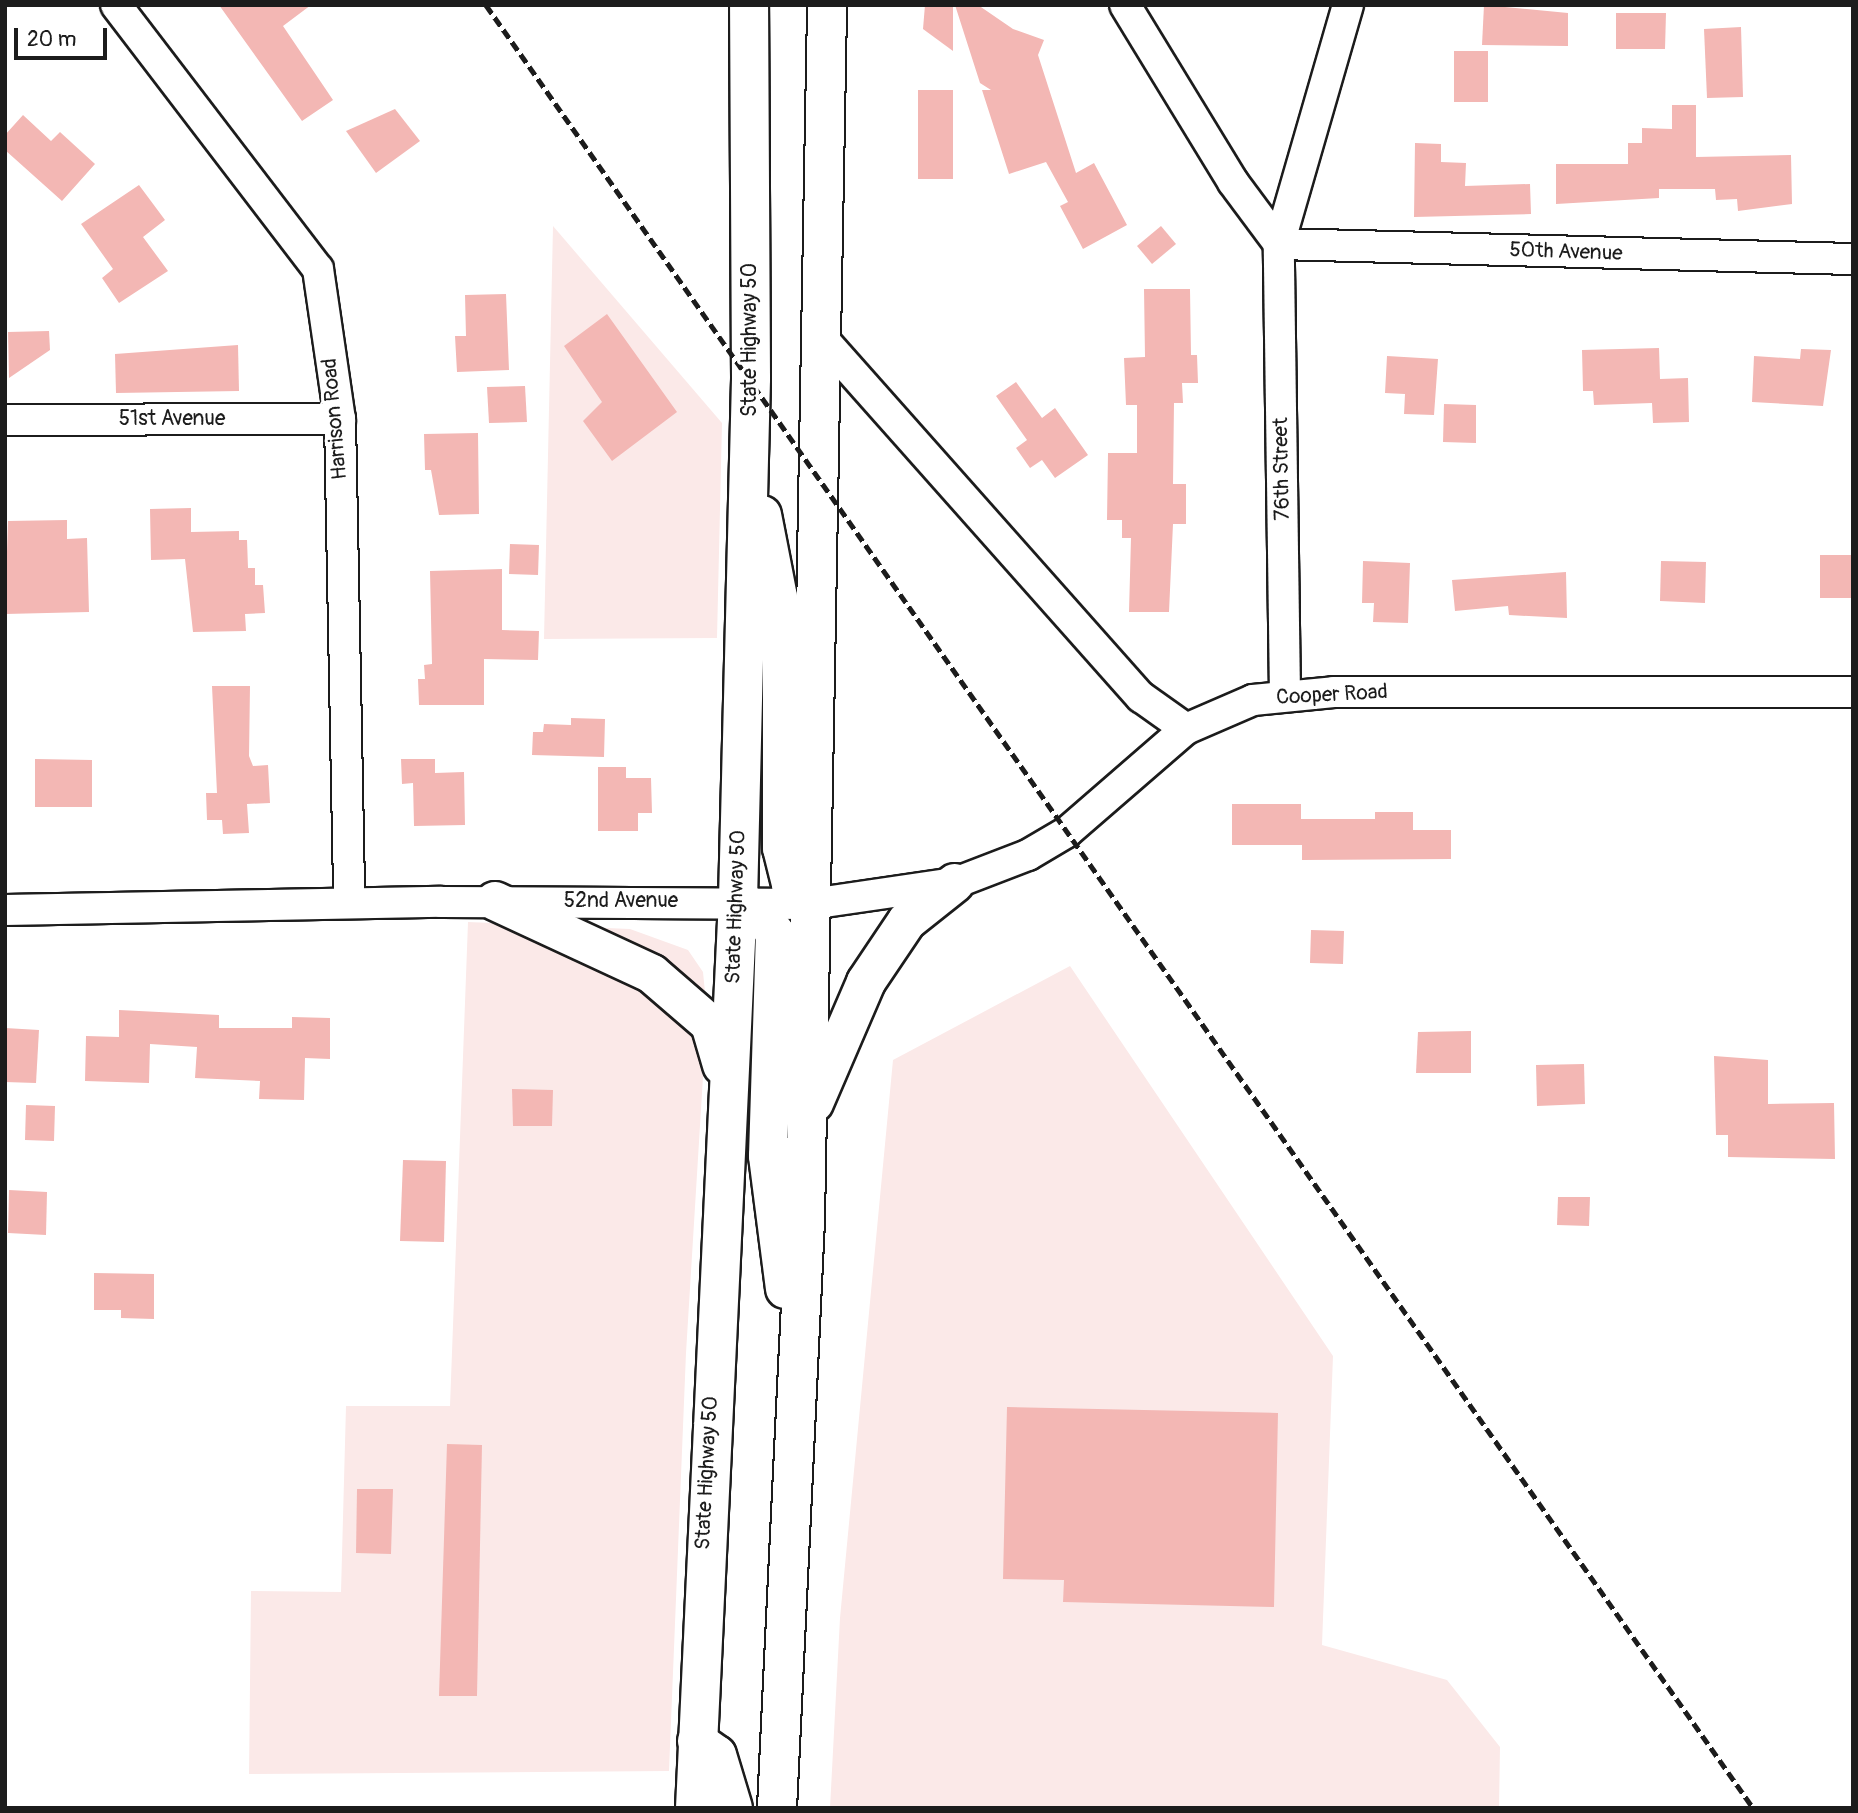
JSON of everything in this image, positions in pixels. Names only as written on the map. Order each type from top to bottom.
[{"type":"main road","name":"State Highway 50","points":[[695,1808],[727,1081],[738,900],[748,466],[749,5]]},
{"type":"main road","points":[[777,1808],[807,1121],[827,5]]},
{"type":"main road","points":[[748,466],[778,597],[782,848],[791,884],[811,904]]},
{"type":"main road","points":[[807,1121],[866,982],[907,921],[955,883]]},
{"type":"main road","points":[[738,900],[758,910],[775,933],[768,1156],[797,1368]]},
{"type":"main road","points":[[495,901],[652,974],[710,1024],[727,1081]]},
{"type":"main road","points":[[697,1741],[717,1755],[733,1808]]},
{"type":"street","name":"Harrison Road","points":[[116,5],[318,269],[340,419],[349,902]]},
{"type":"street","points":[[1125,5],[1233,182],[1279,244]]},
{"type":"street","name":"76th Street","points":[[1284,695],[1279,244],[1348,5]]},
{"type":"street","name":"50th Avenue","points":[[1279,244],[1853,259]]},
{"type":"street","points":[[821,337],[1141,697],[1186,729]]},
{"type":"street","name":"51st Avenue","points":[[5,420],[340,419]]},
{"type":"street","name":"Cooper Road","points":[[1186,729],[1243,703],[1284,695],[1853,692]]},
{"type":"street","name":"52nd Avenue","points":[[5,910],[349,902],[738,900],[811,904],[955,883],[1028,855],[1067,832],[1186,729]]},
{"type":"shaded area","points":[[553,226],[722,423],[717,638],[544,639]]},
{"type":"shaded area","points":[[468,922],[630,929],[688,950],[703,972],[707,1012],[686,1353],[669,1771],[249,1774],[251,1591],[341,1592],[346,1406],[450,1406]]},
{"type":"shaded area","points":[[1070,966],[1333,1356],[1322,1645],[1447,1680],[1500,1747],[1499,1808],[830,1808],[840,1618],[893,1060]]},
{"type":"building","points":[[219,5],[311,5],[283,26],[333,100],[302,121]]},
{"type":"building","points":[[925,5],[953,5],[953,51],[923,29]]},
{"type":"building","points":[[955,5],[978,5],[1013,29],[1044,40],[1038,55],[1076,173],[1094,163],[1127,225],[1083,249],[1060,206],[1068,202],[1046,162],[1009,174],[982,90],[991,90],[980,83]]},
{"type":"building","points":[[1484,5],[1568,13],[1568,46],[1482,45]]},
{"type":"building","points":[[1616,13],[1666,13],[1665,49],[1616,49]]},
{"type":"building","points":[[1741,27],[1743,97],[1707,98],[1704,29]]},
{"type":"building","points":[[1454,51],[1488,51],[1488,102],[1454,102]]},
{"type":"building","points":[[918,90],[953,90],[953,179],[918,179]]},
{"type":"building","points":[[1672,105],[1696,105],[1696,157],[1791,155],[1792,204],[1738,211],[1737,199],[1716,200],[1715,189],[1659,189],[1659,198],[1556,204],[1556,164],[1628,164],[1628,143],[1642,143],[1642,128],[1672,129]]},
{"type":"building","points":[[395,109],[420,141],[376,173],[346,131]]},
{"type":"building","points":[[23,115],[51,141],[60,132],[95,164],[62,201],[5,150],[5,135]]},
{"type":"building","points":[[1415,143],[1441,144],[1441,162],[1466,163],[1465,186],[1530,184],[1531,214],[1414,217]]},
{"type":"building","points":[[139,185],[165,220],[143,237],[168,271],[119,303],[102,278],[113,269],[81,224]]},
{"type":"building","points":[[1161,226],[1176,244],[1152,264],[1137,246]]},
{"type":"building","points":[[1144,289],[1190,289],[1191,355],[1197,355],[1198,383],[1182,383],[1183,403],[1174,403],[1173,484],[1186,484],[1186,524],[1173,524],[1169,612],[1129,612],[1131,538],[1122,538],[1122,520],[1107,520],[1108,453],[1137,453],[1137,405],[1126,405],[1124,358],[1145,357]]},
{"type":"building","points":[[506,294],[509,370],[457,372],[455,336],[466,336],[465,295]]},
{"type":"building","points":[[607,314],[677,412],[612,461],[583,421],[602,402],[564,346]]},
{"type":"building","points":[[49,331],[50,350],[9,378],[8,332]]},
{"type":"building","points":[[238,345],[239,391],[116,393],[115,354]]},
{"type":"building","points":[[1659,348],[1660,379],[1688,378],[1689,422],[1653,423],[1652,403],[1594,405],[1593,391],[1583,391],[1582,350]]},
{"type":"building","points":[[1801,349],[1831,350],[1823,406],[1752,402],[1754,356],[1800,359]]},
{"type":"building","points":[[1387,356],[1438,359],[1434,415],[1404,414],[1405,394],[1385,393]]},
{"type":"building","points":[[1016,382],[1042,418],[1055,408],[1088,455],[1055,478],[1042,460],[1030,468],[1016,448],[1027,440],[996,396]]},
{"type":"building","points":[[525,386],[527,422],[489,423],[487,387]]},
{"type":"building","points":[[1444,404],[1476,405],[1476,443],[1443,442]]},
{"type":"building","points":[[478,433],[479,514],[439,515],[431,470],[425,470],[424,434]]},
{"type":"building","points":[[191,508],[191,532],[239,531],[239,540],[247,540],[248,568],[255,568],[255,585],[263,585],[265,613],[245,614],[246,631],[193,632],[185,559],[151,560],[150,509]]},
{"type":"building","points":[[67,520],[67,539],[87,538],[89,612],[5,614],[8,521]]},
{"type":"building","points":[[510,544],[539,545],[538,575],[509,574]]},
{"type":"building","points":[[1820,555],[1853,555],[1853,598],[1820,598]]},
{"type":"building","points":[[1363,561],[1410,563],[1408,623],[1373,622],[1374,603],[1362,603]]},
{"type":"building","points":[[1661,561],[1706,562],[1705,603],[1660,601]]},
{"type":"building","points":[[502,569],[502,630],[539,631],[538,660],[484,659],[484,705],[419,705],[418,679],[425,679],[424,665],[432,664],[430,571]]},
{"type":"building","points":[[1566,572],[1567,618],[1509,615],[1508,606],[1455,611],[1452,580]]},
{"type":"building","points":[[212,686],[250,686],[249,756],[253,766],[268,765],[270,803],[247,804],[249,833],[223,834],[222,820],[207,820],[206,793],[217,793]]},
{"type":"building","points":[[571,718],[605,719],[604,757],[532,755],[533,732],[543,732],[544,724],[571,725]]},
{"type":"building","points":[[35,759],[92,760],[92,807],[35,807]]},
{"type":"building","points":[[401,759],[435,759],[435,773],[464,772],[465,825],[414,826],[413,783],[402,784]]},
{"type":"building","points":[[598,767],[626,767],[626,778],[651,778],[652,813],[638,813],[638,831],[598,831]]},
{"type":"building","points":[[1232,804],[1301,804],[1301,819],[1375,819],[1375,812],[1413,812],[1413,830],[1451,830],[1451,859],[1302,860],[1302,845],[1232,845]]},
{"type":"building","points":[[1311,930],[1344,931],[1343,964],[1310,963]]},
{"type":"building","points":[[119,1010],[219,1015],[219,1028],[292,1028],[292,1017],[330,1018],[330,1059],[305,1058],[304,1100],[259,1099],[260,1081],[195,1078],[197,1047],[150,1044],[149,1083],[85,1081],[86,1036],[119,1037]]},
{"type":"building","points":[[5,1028],[39,1030],[36,1083],[5,1082]]},
{"type":"building","points":[[1471,1031],[1471,1073],[1416,1073],[1418,1032]]},
{"type":"building","points":[[1714,1056],[1768,1060],[1768,1104],[1834,1103],[1835,1159],[1728,1157],[1728,1135],[1716,1135]]},
{"type":"building","points":[[1584,1064],[1585,1104],[1537,1106],[1536,1065]]},
{"type":"building","points":[[512,1089],[553,1090],[552,1126],[513,1126]]},
{"type":"building","points":[[26,1105],[55,1106],[54,1141],[25,1140]]},
{"type":"building","points":[[403,1160],[446,1161],[444,1242],[400,1241]]},
{"type":"building","points":[[9,1190],[47,1192],[46,1235],[8,1233]]},
{"type":"building","points":[[1558,1197],[1590,1197],[1589,1226],[1557,1225]]},
{"type":"building","points":[[94,1273],[154,1274],[154,1319],[121,1318],[121,1310],[94,1310]]},
{"type":"building","points":[[1007,1407],[1278,1413],[1274,1607],[1063,1602],[1064,1580],[1003,1579]]},
{"type":"building","points":[[447,1444],[482,1445],[477,1696],[439,1696]]},
{"type":"building","points":[[357,1489],[393,1489],[391,1554],[356,1553]]},
{"type":"railway","points":[[486,5],[1753,1808]]}]
